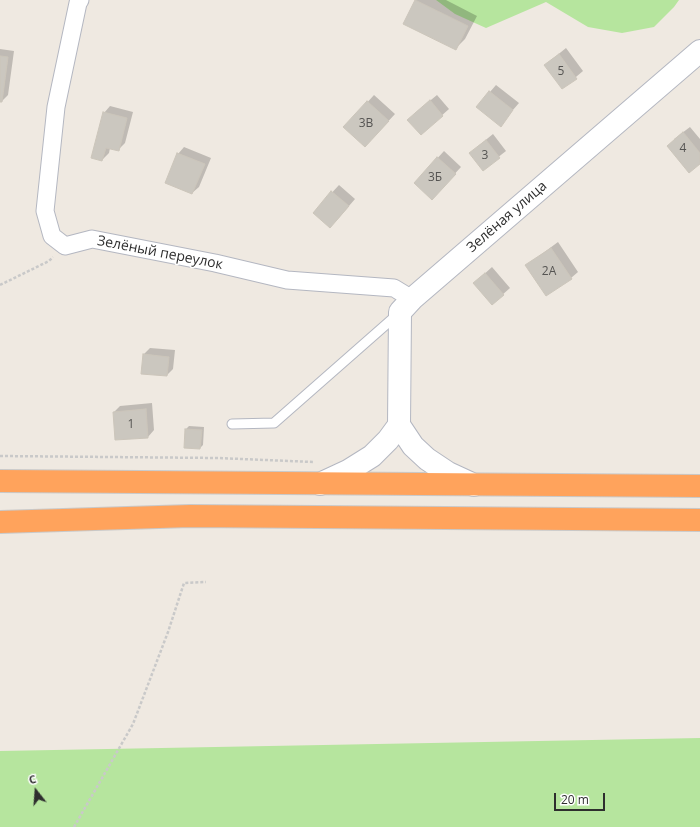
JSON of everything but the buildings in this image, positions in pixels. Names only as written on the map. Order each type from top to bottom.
[{"type":"highway","points":[[0,481],[700,486]]},
{"type":"highway","points":[[0,522],[190,516],[700,520]]},
{"type":"street","points":[[65,246],[52,236],[45,211],[56,107],[78,3],[80,0]]},
{"type":"street","name":"Зелёная улица","points":[[406,305],[700,50]]},
{"type":"street","name":"Зелёный переулок","points":[[65,246],[92,239],[214,263],[287,280],[394,288],[406,305]]},
{"type":"street","points":[[320,484],[348,471],[372,456],[388,440],[399,425],[406,305]]},
{"type":"street","points":[[399,425],[413,446],[427,460],[448,473],[474,485]]},
{"type":"lane","points":[[232,424],[274,423],[406,305]]},
{"type":"path","points":[[0,285],[26,271],[49,262],[65,246]]},
{"type":"path","points":[[0,456],[218,458],[316,462]]},
{"type":"path","points":[[74,827],[132,724],[168,632],[184,583],[206,582]]},
{"type":"green space","points":[[436,0],[679,0],[654,27],[622,33],[588,27],[546,2],[486,28],[455,14]]},
{"type":"green space","points":[[700,738],[700,827],[0,827],[0,751]]}]
